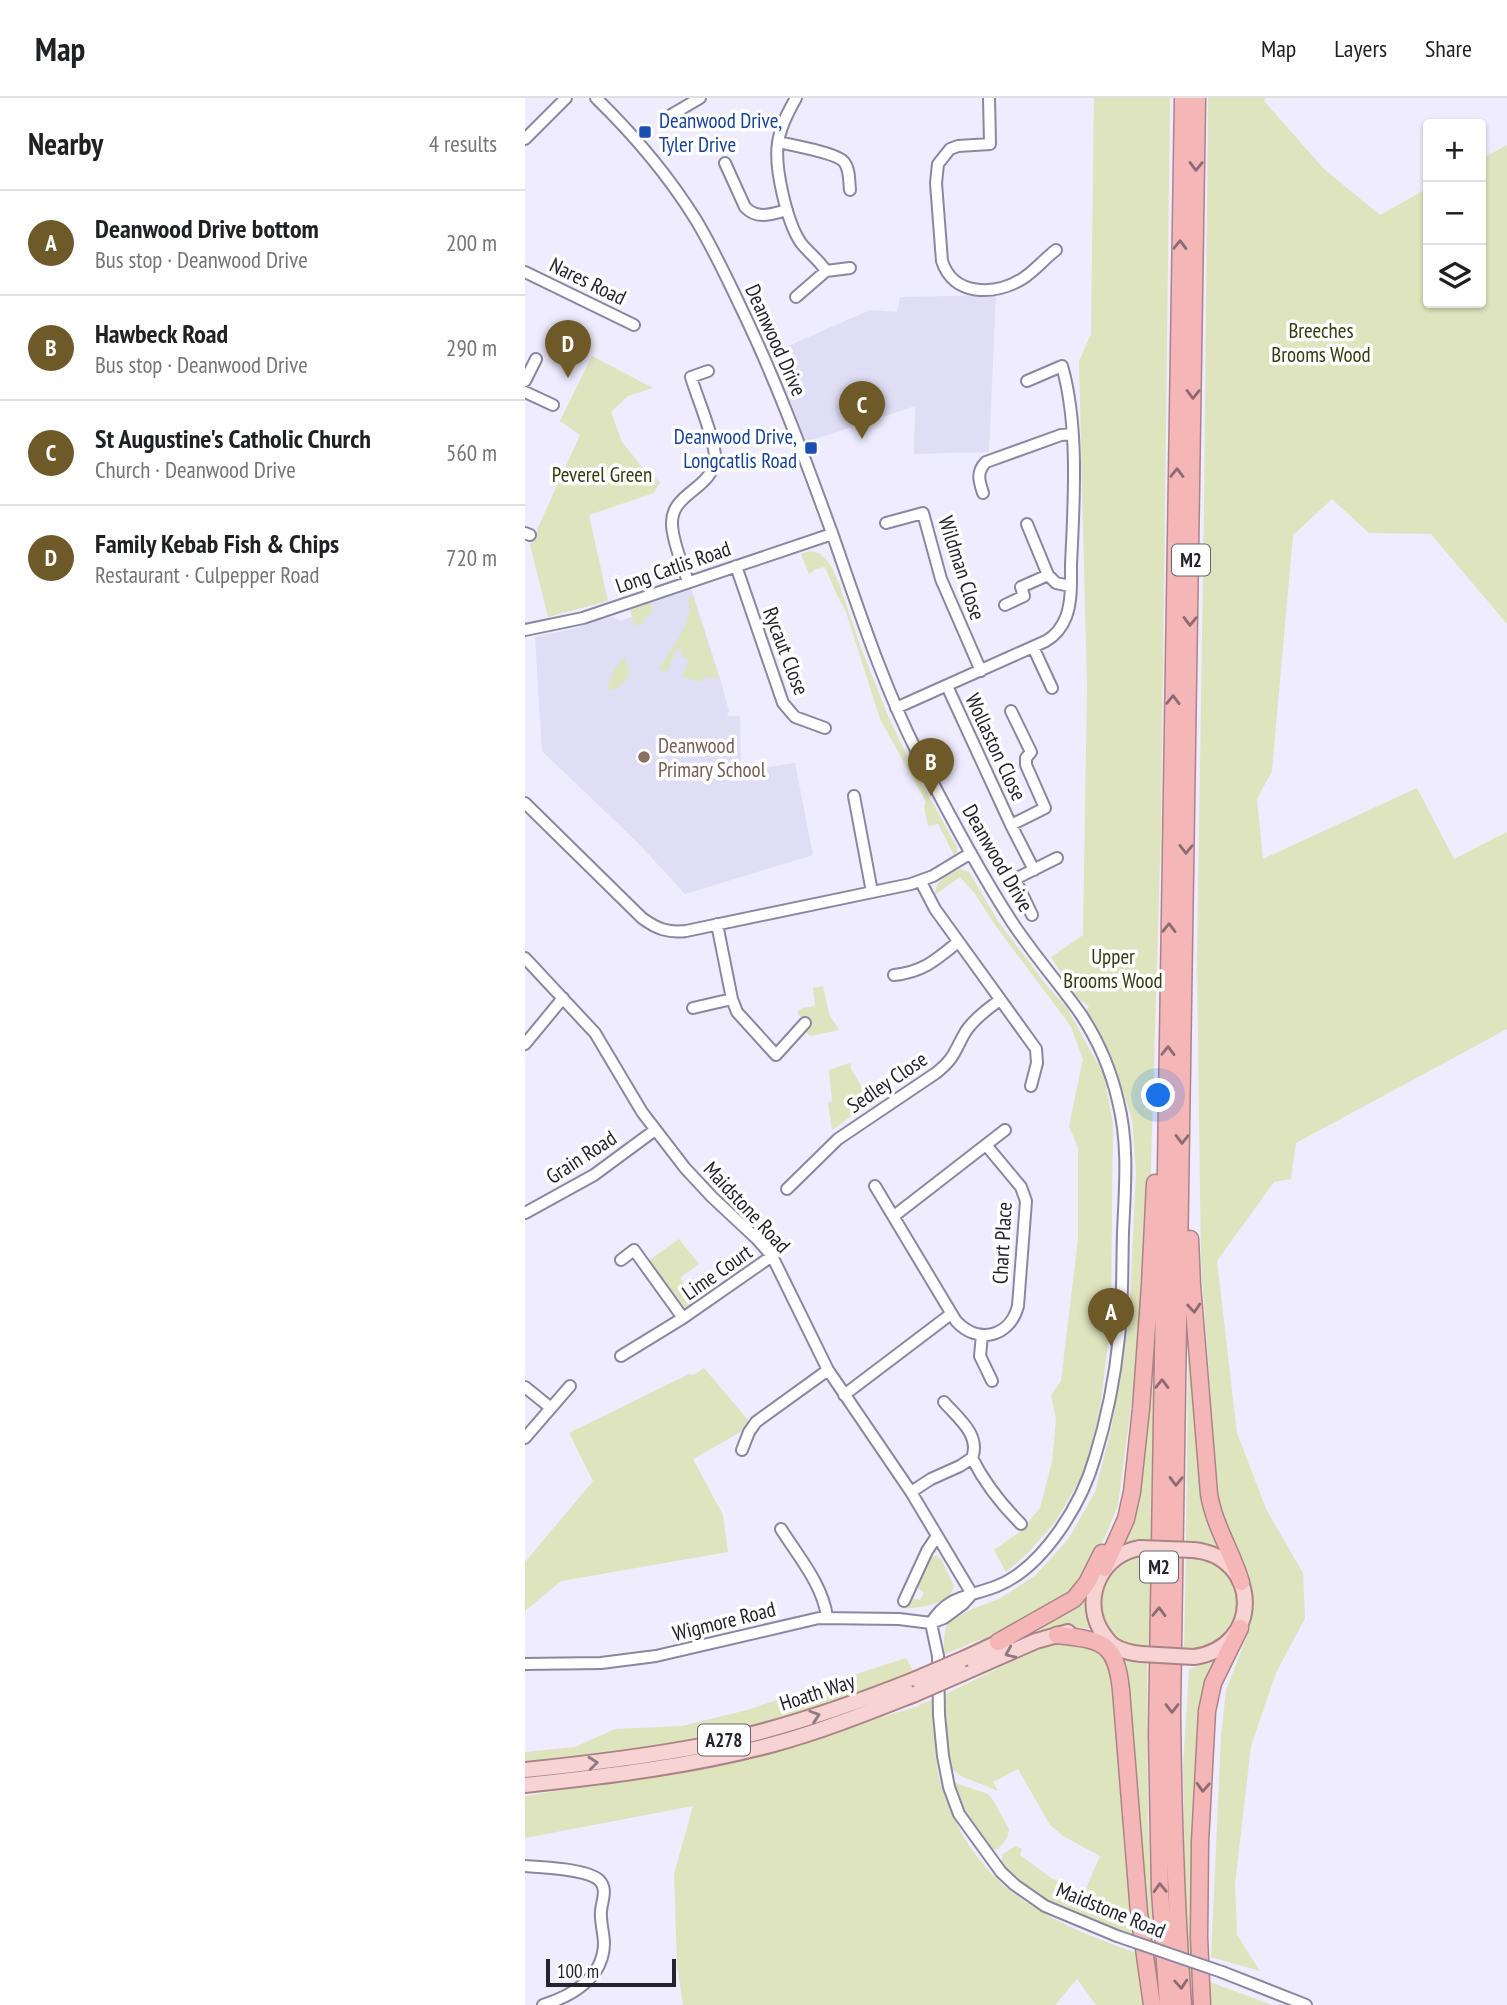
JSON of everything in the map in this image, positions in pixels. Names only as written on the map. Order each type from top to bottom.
[{"type":"highway","name":"M2","points":[[1168,2005],[1160,1891],[1157,1734],[1182,98]]},
{"type":"highway","name":"M2","points":[[1183,2005],[1175,1883],[1172,1725],[1198,98]]},
{"type":"highway","name":"M2","points":[[1104,1568],[1129,1506],[1136,1455],[1150,1285],[1156,1178],[1166,1130]]},
{"type":"highway","name":"M2","points":[[1181,1167],[1188,1192],[1192,1285],[1209,1494],[1216,1521],[1241,1582]]},
{"type":"highway","name":"M2","points":[[998,1642],[1074,1599],[1081,1592],[1119,1518],[1136,1455]]},
{"type":"highway","points":[[1202,2005],[1199,1937],[1200,1843],[1207,1710],[1213,1683],[1240,1628]]},
{"type":"highway","points":[[1057,1635],[1101,1643],[1110,1650],[1117,1664],[1137,1887],[1152,2005]]},
{"type":"highway","points":[[1110,1642],[1125,1673],[1121,1690]]},
{"type":"main road","points":[[1140,1548],[1203,1551],[1222,1559],[1234,1570],[1241,1582],[1245,1608],[1240,1628],[1220,1649],[1207,1655],[1194,1657],[1141,1654],[1125,1650],[1110,1642],[1094,1612],[1097,1583],[1104,1568],[1123,1553],[1140,1548]]},
{"type":"main road","name":"Hoath Way","points":[[525,1786],[659,1769],[739,1753],[813,1732],[916,1686],[965,1658],[1075,1607],[1097,1583]]},
{"type":"main road","name":"Hoath Way","points":[[525,1770],[646,1755],[737,1738],[963,1673],[1036,1641],[1071,1631],[1110,1642]]},
{"type":"street","points":[[525,139],[566,98]]},
{"type":"street","name":"Deanwood Drive","points":[[596,98],[627,129],[662,171],[703,233],[731,286],[768,366],[896,708],[971,853],[1013,923],[1079,1013],[1095,1040],[1108,1068],[1124,1125],[1126,1169],[1120,1334],[1107,1412],[1091,1473],[1080,1500],[1066,1522],[1036,1557],[1008,1581],[957,1597],[938,1611],[931,1623]]},
{"type":"street","points":[[671,115],[700,98]]},
{"type":"street","points":[[796,98],[781,128],[777,162],[787,210],[801,243],[820,261],[826,271]]},
{"type":"street","points":[[989,98],[990,144],[950,149],[938,164],[937,198],[942,261],[945,268],[949,276],[964,286],[980,291],[993,290],[1016,283],[1056,250]]},
{"type":"street","points":[[778,142],[843,160],[848,168],[850,190]]},
{"type":"street","points":[[725,163],[749,212],[764,216],[787,210]]},
{"type":"street","points":[[796,297],[826,271],[850,268]]},
{"type":"street","name":"Nares Road","points":[[525,272],[634,325]]},
{"type":"street","points":[[525,381],[536,359]]},
{"type":"street","points":[[896,708],[1051,638],[1063,623],[1068,609],[1070,586],[1074,482],[1070,396],[1062,366],[1027,381]]},
{"type":"street","points":[[688,582],[671,524],[680,502],[703,483],[714,465],[714,448],[691,377],[708,371]]},
{"type":"street","points":[[525,392],[553,405]]},
{"type":"street","points":[[983,493],[978,478],[986,462],[1061,435],[1072,434]]},
{"type":"street","name":"Wildman Close","points":[[886,523],[923,513],[944,587],[981,671]]},
{"type":"street","points":[[1027,524],[1048,575],[1056,583],[1070,586]]},
{"type":"street","name":"Long Catlis Road","points":[[525,630],[583,618],[832,534]]},
{"type":"street","name":"Rycaut Close","points":[[736,566],[786,708],[799,719],[825,728]]},
{"type":"street","points":[[1005,605],[1024,596],[1021,586],[1048,575]]},
{"type":"street","points":[[1033,647],[1052,688]]},
{"type":"street","name":"Wollaston Close","points":[[947,686],[1034,870]]},
{"type":"street","name":"Wollaston Close","points":[[1011,711],[1031,752],[1026,765],[1045,808],[1011,825]]},
{"type":"street","points":[[854,796],[872,892]]},
{"type":"street","points":[[525,803],[649,923],[663,930],[676,932],[921,881],[971,853]]},
{"type":"street","points":[[1032,915],[1015,879],[1057,859]]},
{"type":"street","points":[[921,881],[935,909],[1037,1053],[1031,1086]]},
{"type":"street","points":[[717,924],[732,999],[741,1018],[776,1055],[805,1023]]},
{"type":"street","points":[[894,975],[925,968],[958,942]]},
{"type":"street","name":"Maidstone Road","points":[[525,958],[595,1034],[642,1112],[702,1187],[772,1256],[828,1370],[911,1492],[972,1594]]},
{"type":"street","points":[[525,1044],[563,998]]},
{"type":"street","points":[[692,1008],[732,999]]},
{"type":"street","name":"Sedley Close","points":[[787,1189],[838,1139],[950,1061],[968,1028],[1000,1000]]},
{"type":"street","name":"Grain Road","points":[[525,1213],[594,1175],[655,1130]]},
{"type":"street","points":[[894,1216],[1005,1130]]},
{"type":"street","name":"Chart Place","points":[[982,1335],[1004,1329],[1016,1312],[1026,1206],[1021,1187],[986,1145]]},
{"type":"street","points":[[875,1186],[951,1314],[966,1330],[982,1335],[980,1356],[992,1381]]},
{"type":"street","name":"Lime Court","points":[[621,1260],[633,1250],[683,1318]]},
{"type":"street","name":"Lime Court","points":[[621,1356],[683,1318],[772,1256]]},
{"type":"street","points":[[844,1395],[951,1314]]},
{"type":"street","points":[[742,1450],[756,1422],[828,1370]]},
{"type":"street","points":[[525,1438],[569,1386]]},
{"type":"street","points":[[525,1387],[551,1408]]},
{"type":"street","points":[[944,1402],[972,1436],[975,1444],[972,1458],[977,1468],[1009,1513],[1021,1524]]},
{"type":"street","points":[[911,1492],[972,1458]]},
{"type":"street","points":[[781,1530],[819,1589],[827,1618]]},
{"type":"street","points":[[911,1596],[927,1551],[937,1536]]},
{"type":"street","name":"Wigmore Road","points":[[525,1664],[601,1663],[647,1658],[827,1618],[899,1619],[931,1623]]},
{"type":"street","name":"Maidstone Road","points":[[931,1623],[937,1656],[943,1756],[949,1787],[959,1814],[1001,1872],[1045,1906],[1117,1936],[1222,1972],[1306,2005]]},
{"type":"street","points":[[525,1866],[592,1875],[599,1880],[604,1890],[601,1912],[604,1943],[599,1964],[579,1988],[559,2003],[543,2005]]},
{"type":"shaded area","points":[[996,295],[989,452],[914,454],[915,406],[806,442],[772,353],[870,310],[897,312],[900,297]]},
{"type":"shaded area","name":"Deanwood Primary School","points":[[691,588],[720,678],[729,711],[727,716],[740,716],[741,771],[795,763],[813,855],[685,894],[637,842],[542,751],[535,637],[612,617],[620,621],[632,617],[630,608]]},
{"type":"green space","name":"Upper Brooms Wood","points":[[1094,98],[1170,98],[1161,828],[1150,1199],[1134,1384],[1118,1505],[1106,1535],[1075,1594],[991,1638],[979,1640],[943,1655],[947,1625],[972,1609],[999,1599],[1036,1575],[1069,1538],[1095,1492],[1111,1430],[1129,1320],[1136,1172],[1132,1119],[1115,1066],[1085,1013],[1089,1006],[1076,997],[1051,957],[1083,935],[1087,688],[1079,361],[1091,334]]},
{"type":"green space","name":"Breeches Brooms Wood","points":[[1208,98],[1266,98],[1264,101],[1324,169],[1380,215],[1423,191],[1423,308],[1486,308],[1486,156],[1507,145],[1507,624],[1431,534],[1369,533],[1332,499],[1293,535],[1272,771],[1257,799],[1263,859],[1417,788],[1454,859],[1507,832],[1507,1029],[1296,1143],[1291,1179],[1274,1182],[1217,1261],[1237,1433],[1267,1511],[1303,1573],[1305,1618],[1276,1673],[1251,1746],[1235,1884],[1237,1935],[1260,1971],[1211,1957],[1221,1737],[1226,1690],[1250,1628],[1252,1587],[1219,1513],[1201,1263],[1197,961]]},
{"type":"green space","name":"Peverel Green","points":[[592,356],[653,388],[628,396],[611,412],[622,442],[642,467],[660,482],[654,493],[589,515],[608,601],[548,617],[530,545],[580,435],[560,421]]},
{"type":"green space","points":[[810,551],[819,553],[832,568],[888,716],[957,847],[954,855],[938,824],[928,826],[924,807],[926,802],[880,719],[846,612],[825,567],[809,574],[801,554]]},
{"type":"green space","points":[[693,596],[719,678],[704,677],[702,682],[682,677],[689,659],[681,656],[682,649],[677,648],[667,672],[659,669],[681,635],[688,616],[688,597]]},
{"type":"green space","points":[[650,602],[653,613],[643,618],[644,623],[634,626],[630,608]]},
{"type":"green space","points":[[625,656],[628,677],[612,691],[607,688],[615,668]]},
{"type":"green space","points":[[960,869],[969,872],[998,921],[1067,1008],[1104,1075],[1113,1124],[1111,1317],[1100,1410],[1087,1467],[1056,1521],[1028,1553],[1006,1572],[994,1550],[1021,1531],[1040,1508],[1052,1462],[1056,1419],[1051,1395],[1061,1381],[1078,1239],[1078,1148],[1069,1126],[1083,1059],[1071,1027],[960,877],[935,895],[939,882]]},
{"type":"green space","points":[[823,986],[829,1014],[839,1030],[810,1036],[805,1031],[810,1026],[797,1012],[802,1008],[815,1006],[813,988]]},
{"type":"green space","points":[[850,1063],[871,1102],[832,1130],[828,1103],[832,1101],[829,1070]]},
{"type":"green space","points":[[679,1239],[699,1264],[680,1278],[697,1302],[688,1309],[682,1309],[648,1261]]},
{"type":"green space","points":[[1189,1292],[1200,1453],[1225,1551],[1206,1544],[1186,1543]]},
{"type":"green space","points":[[1155,1314],[1151,1542],[1114,1548]]},
{"type":"green space","points":[[704,1368],[748,1420],[744,1430],[693,1459],[723,1515],[728,1552],[561,1581],[525,1611],[525,1562],[593,1481],[569,1433]]},
{"type":"green space","points":[[936,1555],[941,1559],[954,1586],[950,1596],[934,1604],[903,1609],[908,1600],[920,1600],[924,1593],[918,1588],[921,1574],[925,1565]]},
{"type":"green space","points":[[1152,1555],[1150,1648],[1133,1646],[1110,1633],[1104,1625],[1098,1600],[1105,1574],[1127,1558]]},
{"type":"green space","points":[[1186,1555],[1213,1560],[1225,1568],[1233,1579],[1237,1592],[1234,1618],[1228,1630],[1204,1648],[1184,1648]]},
{"type":"green space","points":[[1085,1602],[1085,1613],[1091,1629],[1066,1628],[1041,1632],[1040,1627]]},
{"type":"green space","points":[[1058,1642],[1090,1642],[1115,1669],[1123,1838],[1134,1937],[1049,1903],[1001,1862],[1003,1854],[1015,1846],[1022,1849],[1020,1855],[1051,1878],[1084,1893],[1100,1856],[1063,1836],[1050,1825],[1018,1769],[993,1782],[998,1791],[951,1770],[948,1761],[944,1733],[944,1695]]},
{"type":"green space","points":[[1121,1655],[1134,1662],[1147,1662],[1148,1822],[1154,1960],[1189,1973],[1183,1767],[1189,1669],[1215,1659],[1200,1701],[1196,1767],[1194,1976],[1272,2005],[1096,2005],[1077,1979],[1055,2005],[683,2005],[677,1965],[674,1874],[693,1806],[525,1838],[525,1796],[725,1763],[935,1699],[938,1774],[955,1821],[974,1852],[996,1878],[1021,1899],[1081,1931],[1150,1958],[1127,1668]]},
{"type":"green space","points":[[906,1658],[914,1672],[823,1705],[731,1733],[629,1752],[525,1763],[525,1752],[575,1747],[615,1729],[682,1726],[747,1710]]},
{"type":"green space","points":[[953,1782],[988,1794],[993,1800],[1009,1829],[1007,1838],[998,1849],[990,1849],[966,1815]]},
{"type":"place","name":"Deanwood Drive, Tyler Drive","points":[[645,132]]},
{"type":"place","name":"Family Kebab Fish & Chips","points":[[568,378]]},
{"type":"place","name":"St Augustine's Catholic Church","points":[[862,439]]},
{"type":"place","name":"Deanwood Drive, Longcatlis Road","points":[[811,448]]},
{"type":"place","name":"Deanwood Primary School","points":[[644,757]]},
{"type":"place","name":"Hawbeck Road","points":[[931,796]]},
{"type":"place","name":"Deanwood Drive bottom","points":[[1111,1346]]}]
